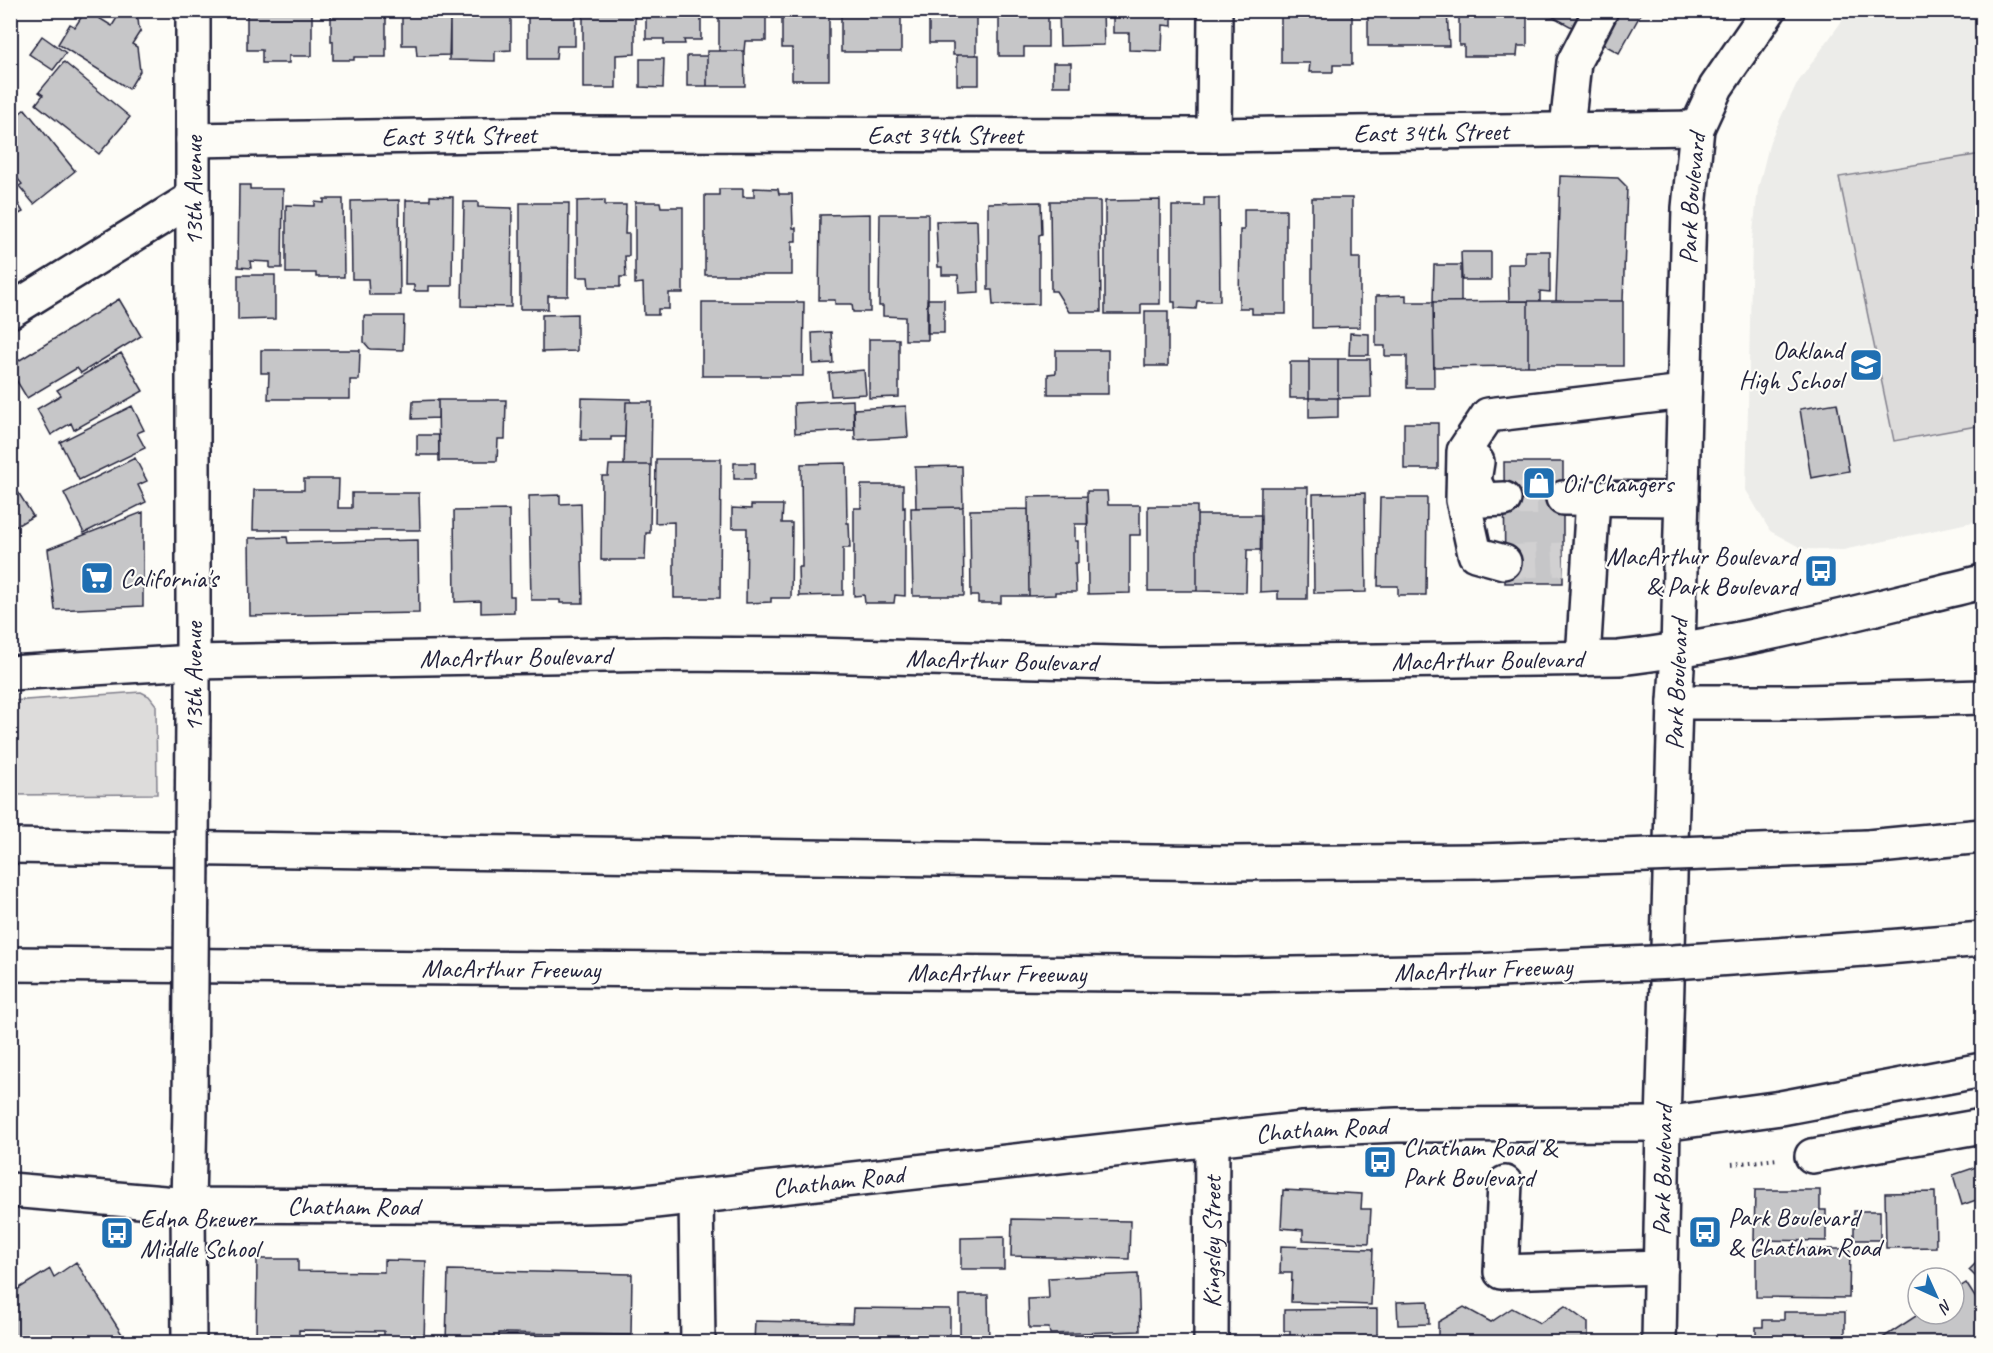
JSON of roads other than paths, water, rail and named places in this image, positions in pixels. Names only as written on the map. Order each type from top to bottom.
[{"type":"main road","name":"13th Avenue","points":[[189,1342],[194,10]]},
{"type":"main road","points":[[1214,135],[1215,10]]},
{"type":"main road","points":[[1567,129],[1574,62],[1602,10]]},
{"type":"main road","name":"Park Boulevard","points":[[1659,1342],[1689,208],[1697,128],[1716,87],[1769,10]]},
{"type":"main road","name":"East 34th Street","points":[[193,140],[546,134],[1214,135],[1697,128]]},
{"type":"main road","points":[[10,311],[194,198]]},
{"type":"main road","points":[[1504,562],[1475,554],[1463,500],[1464,451],[1488,416],[1684,392]]},
{"type":"main road","points":[[1504,499],[1483,500],[1474,481],[1478,457],[1490,438],[1519,423],[1587,404]]},
{"type":"main road","points":[[1583,659],[1576,558],[1578,498],[1682,499]]},
{"type":"main road","name":"MacArthur Boulevard","points":[[10,673],[193,662],[665,654],[1155,664],[1619,658],[1678,651],[1767,634],[1983,582]]},
{"type":"main road","points":[[1675,702],[1806,702],[1983,697]]},
{"type":"main road","points":[[10,846],[1231,863],[1480,861],[1868,847],[1983,836]]},
{"type":"main road","name":"MacArthur Freeway","points":[[10,964],[1224,975],[1475,971],[1674,962],[1864,950],[1983,939]]},
{"type":"main road","name":"Chatham Road","points":[[10,1190],[188,1205],[545,1207],[619,1205],[1303,1129],[1397,1125],[1663,1124],[1781,1108],[1983,1070]]},
{"type":"main road","points":[[1812,1156],[1983,1126]]},
{"type":"main road","name":"Kingsley Street","points":[[1210,1342],[1212,1139]]},
{"type":"main road","points":[[1505,1183],[1500,1272],[1661,1267]]},
{"type":"main road","points":[[696,1197],[698,1342]]},
{"type":"tunnel","points":[[1504,499],[1563,498]]},
{"type":"tunnel","points":[[1504,562],[1563,559]]},
{"type":"place","name":"Oakland High School","points":[[1866,365]]},
{"type":"place","name":"Oil Changers","points":[[1539,483]]},
{"type":"place","name":"MacArthur Boulevard & Park Boulevard","points":[[1821,571]]},
{"type":"place","name":"California's","points":[[97,578]]},
{"type":"place","name":"Chatham Road & Park Boulevard","points":[[1380,1162]]},
{"type":"place","name":"Park Boulevard & Chatham Road","points":[[1705,1232]]},
{"type":"place","name":"Edna Brewer Middle School","points":[[117,1233]]}]
